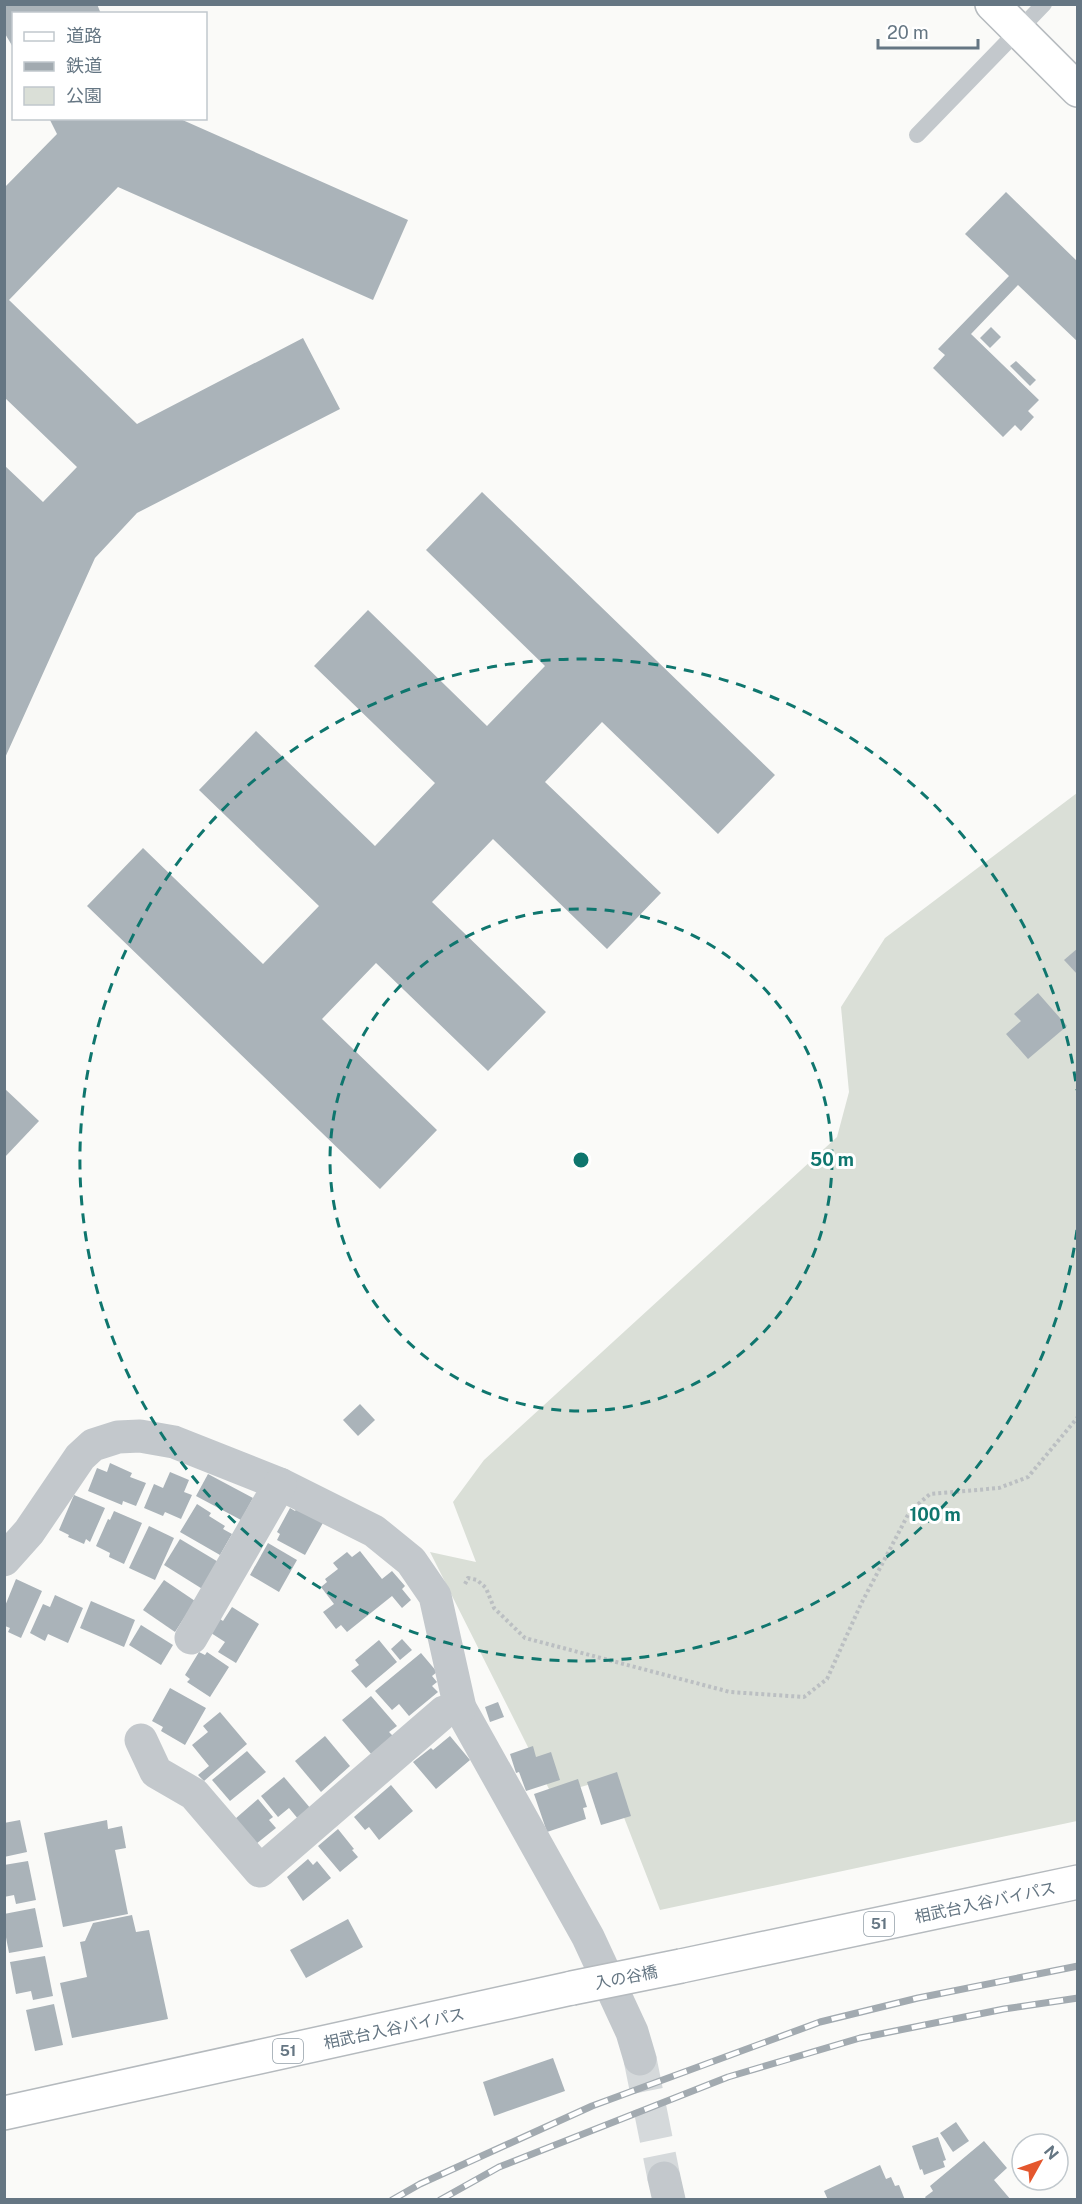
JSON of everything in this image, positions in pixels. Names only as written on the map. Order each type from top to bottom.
[{"type":"main road","points":[[992,4],[1077,90]]},
{"type":"main road","name":"相武台入谷バイパス","points":[[681,1966],[1077,1882]]},
{"type":"main road","name":"入の谷橋","points":[[572,1988],[681,1966]]},
{"type":"main road","name":"相武台入谷バイパス","points":[[5,2112],[572,1988]]},
{"type":"street","points":[[4,1560],[29,1532],[80,1457],[93,1445],[118,1437],[140,1436],[174,1442],[280,1484],[375,1531],[411,1561],[435,1596],[460,1708],[588,1937],[632,2032],[640,2059]]},
{"type":"street","points":[[191,1638],[280,1484]]},
{"type":"street","points":[[141,1740],[156,1772],[194,1794],[260,1871],[444,1712],[460,1708]]},
{"type":"lane","points":[[917,135],[1044,4]]},
{"type":"path","points":[[463,1590],[468,1578],[477,1580],[486,1588],[494,1608],[525,1638],[730,1692],[804,1697],[826,1679],[861,1604],[910,1511],[930,1494],[999,1488],[1028,1477],[1077,1417]]},
{"type":"green space","points":[[1077,793],[1077,1821],[660,1910],[609,1779],[552,1795],[430,1552],[476,1562],[453,1502],[484,1460],[837,1137],[849,1092],[841,1007],[885,938]]},
{"type":"building","points":[[4,4],[97,4],[100,12],[12,12],[12,46],[4,32]]},
{"type":"building","points":[[50,120],[183,120],[408,220],[373,300],[118,187],[9,300],[137,424],[303,338],[340,409],[137,513],[95,558],[4,760],[4,465],[43,502],[77,467],[4,397],[4,188],[57,134]]},
{"type":"building","points":[[1006,192],[1078,262],[1078,342],[1018,285],[971,334],[1039,400],[1028,411],[1034,417],[1021,431],[1015,425],[1003,437],[933,368],[945,355],[938,349],[1009,276],[965,234]]},
{"type":"building","points":[[991,327],[1001,337],[990,348],[980,338]]},
{"type":"building","points":[[1016,361],[1036,380],[1030,386],[1010,366]]},
{"type":"building","points":[[482,492],[775,775],[718,834],[602,722],[545,782],[661,893],[607,949],[493,839],[432,902],[546,1012],[488,1071],[376,963],[322,1019],[437,1130],[380,1189],[87,906],[143,848],[263,964],[319,906],[199,790],[256,731],[375,846],[435,783],[314,666],[368,610],[487,726],[545,666],[426,550]]},
{"type":"building","points":[[1078,948],[1078,975],[1064,960]]},
{"type":"building","points":[[1038,993],[1067,1026],[1028,1059],[1006,1034],[1021,1021],[1014,1014]]},
{"type":"building","points":[[4,1088],[39,1121],[4,1158]]},
{"type":"building","points":[[360,1404],[375,1420],[358,1436],[343,1420]]},
{"type":"building","points":[[110,1463],[132,1473],[130,1477],[146,1483],[136,1506],[123,1501],[122,1505],[88,1491],[97,1468],[107,1472]]},
{"type":"building","points":[[170,1472],[189,1480],[184,1492],[192,1495],[181,1519],[165,1512],[163,1516],[144,1508],[154,1484],[163,1488]]},
{"type":"building","points":[[208,1474],[253,1498],[241,1520],[196,1496]]},
{"type":"building","points":[[74,1495],[105,1508],[90,1542],[86,1539],[84,1544],[59,1530]]},
{"type":"building","points":[[197,1504],[211,1513],[209,1516],[225,1526],[223,1529],[232,1534],[220,1555],[180,1532]]},
{"type":"building","points":[[298,1507],[324,1521],[305,1555],[277,1540],[280,1534],[277,1532],[290,1508],[295,1511]]},
{"type":"building","points":[[114,1511],[142,1523],[124,1564],[109,1557],[110,1553],[96,1546]]},
{"type":"building","points":[[149,1526],[174,1538],[155,1580],[129,1568]]},
{"type":"building","points":[[180,1539],[220,1563],[204,1590],[164,1565]]},
{"type":"building","points":[[268,1543],[297,1560],[279,1592],[250,1575]]},
{"type":"building","points":[[360,1551],[382,1579],[392,1571],[405,1586],[402,1589],[411,1600],[402,1608],[392,1596],[347,1632],[341,1625],[336,1629],[323,1612],[334,1604],[321,1587],[327,1582],[325,1579],[338,1569],[333,1563],[347,1552],[352,1557]]},
{"type":"building","points":[[16,1579],[42,1591],[21,1638],[8,1632],[10,1628],[5,1626],[5,1606]]},
{"type":"building","points":[[164,1580],[195,1601],[175,1632],[143,1610]]},
{"type":"building","points":[[55,1595],[83,1608],[68,1643],[48,1634],[45,1641],[30,1633],[43,1604],[50,1607]]},
{"type":"building","points":[[91,1601],[135,1620],[124,1647],[80,1628]]},
{"type":"building","points":[[232,1607],[259,1624],[236,1663],[218,1652],[225,1642],[211,1633]]},
{"type":"building","points":[[141,1625],[173,1645],[161,1665],[129,1645]]},
{"type":"building","points":[[402,1639],[412,1650],[400,1660],[391,1649]]},
{"type":"building","points":[[379,1640],[397,1662],[366,1688],[351,1671],[359,1665],[355,1660]]},
{"type":"building","points":[[199,1652],[205,1655],[207,1652],[229,1667],[210,1697],[187,1682],[190,1679],[185,1675]]},
{"type":"building","points":[[421,1653],[437,1672],[432,1676],[437,1682],[432,1686],[438,1692],[409,1716],[399,1704],[392,1710],[375,1691]]},
{"type":"building","points":[[170,1688],[206,1708],[185,1745],[161,1731],[163,1727],[152,1721]]},
{"type":"building","points":[[371,1696],[397,1726],[389,1732],[394,1737],[372,1755],[342,1720]]},
{"type":"building","points":[[498,1702],[504,1717],[490,1722],[485,1707]]},
{"type":"building","points":[[220,1712],[247,1744],[204,1781],[198,1775],[209,1766],[192,1745],[208,1732],[203,1726]]},
{"type":"building","points":[[325,1736],[350,1766],[321,1792],[295,1761]]},
{"type":"building","points":[[450,1736],[470,1760],[436,1789],[413,1762]]},
{"type":"building","points":[[533,1746],[536,1757],[551,1752],[560,1780],[526,1791],[519,1772],[516,1773],[510,1754]]},
{"type":"building","points":[[247,1751],[266,1772],[230,1801],[212,1780]]},
{"type":"building","points":[[617,1772],[631,1816],[601,1825],[587,1782]]},
{"type":"building","points":[[284,1777],[311,1809],[299,1820],[289,1808],[278,1817],[261,1796]]},
{"type":"building","points":[[578,1779],[587,1807],[583,1808],[586,1819],[547,1832],[534,1794]]},
{"type":"building","points":[[391,1785],[413,1811],[379,1840],[369,1827],[365,1830],[354,1817]]},
{"type":"building","points":[[258,1799],[273,1817],[269,1820],[276,1828],[256,1844],[235,1819]]},
{"type":"building","points":[[20,1820],[27,1852],[4,1857],[4,1823]]},
{"type":"building","points":[[107,1820],[108,1829],[122,1826],[126,1848],[115,1850],[128,1914],[63,1927],[44,1833]]},
{"type":"building","points":[[338,1829],[358,1857],[340,1872],[318,1846]]},
{"type":"building","points":[[308,1859],[313,1865],[317,1861],[331,1878],[303,1901],[287,1877]]},
{"type":"building","points":[[28,1861],[36,1900],[16,1904],[14,1895],[4,1897],[4,1865]]},
{"type":"building","points":[[35,1908],[43,1947],[9,1953],[4,1914]]},
{"type":"building","points":[[132,1915],[136,1932],[149,1930],[168,2019],[72,2038],[60,1983],[87,1977],[80,1942],[85,1941],[93,1923]]},
{"type":"building","points":[[348,1919],[363,1947],[306,1978],[290,1950]]},
{"type":"building","points":[[45,1956],[53,1996],[33,2000],[31,1991],[16,1994],[10,1962]]},
{"type":"building","points":[[54,2004],[63,2045],[35,2051],[26,2010]]},
{"type":"building","points":[[553,2058],[565,2091],[494,2116],[483,2082]]},
{"type":"building","points":[[956,2122],[969,2141],[953,2152],[940,2133]]},
{"type":"building","points":[[938,2137],[946,2160],[943,2161],[945,2167],[924,2175],[912,2146]]},
{"type":"building","points":[[984,2141],[1007,2168],[994,2180],[1011,2200],[927,2200],[925,2197],[933,2191],[930,2186]]},
{"type":"building","points":[[880,2165],[886,2179],[891,2177],[895,2186],[899,2185],[905,2200],[828,2200],[824,2191]]},
{"type":"tunnel","points":[[640,2059],[664,2178]]},
{"type":"railway","points":[[392,2200],[420,2184],[592,2106],[820,2022],[918,1998],[1078,1966]]},
{"type":"railway","points":[[440,2200],[499,2167],[728,2077],[860,2038],[1004,2009],[1078,1998]]}]
